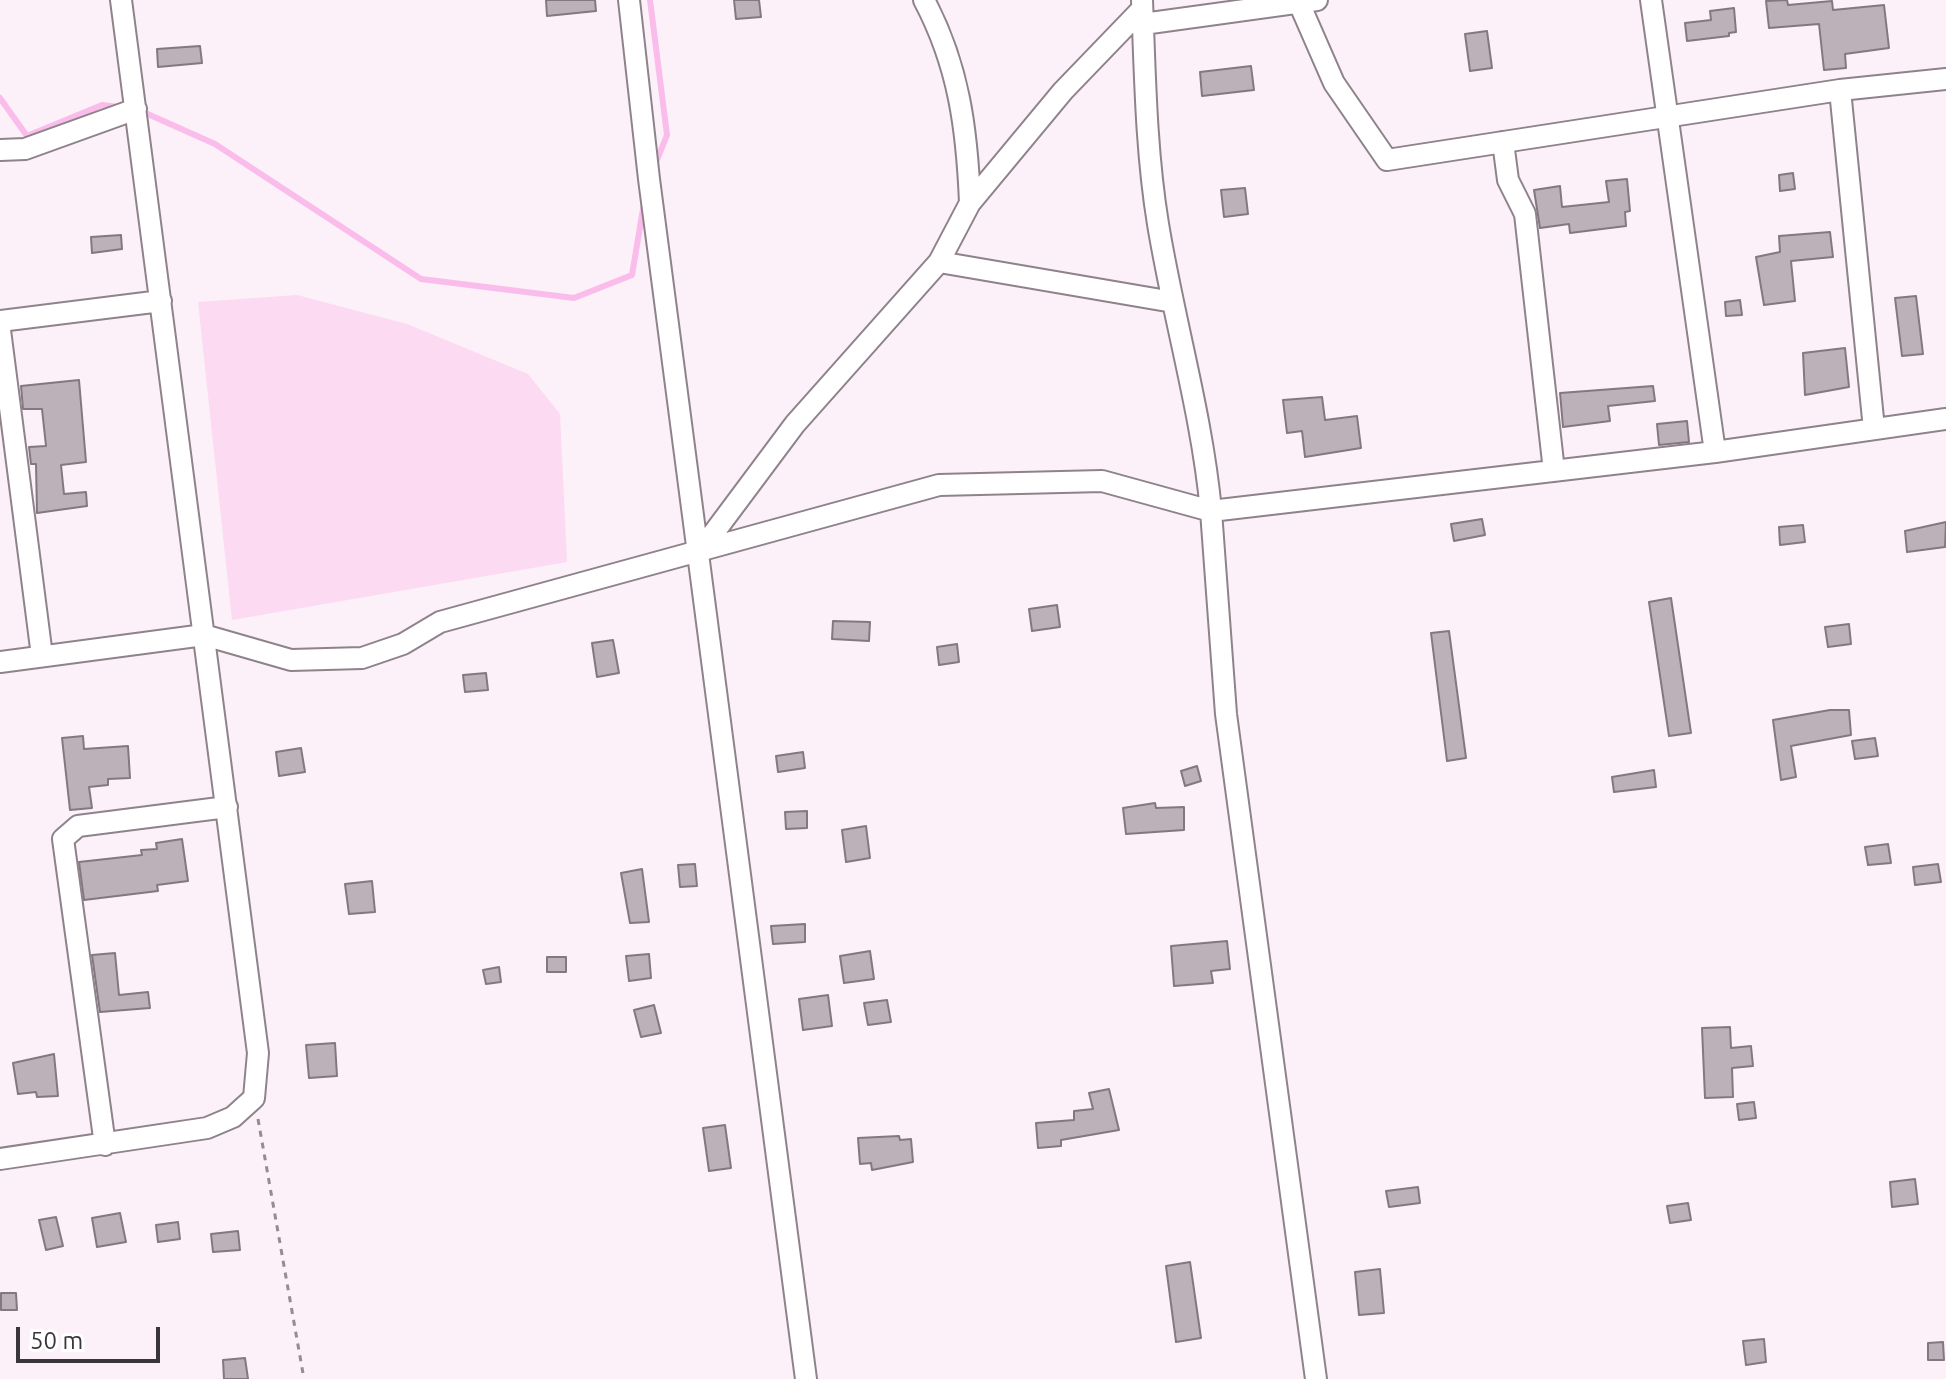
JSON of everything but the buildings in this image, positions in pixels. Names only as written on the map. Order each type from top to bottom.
[{"type":"street","points":[[0,1159],[207,1128],[233,1117],[254,1098],[258,1053],[121,0]]},
{"type":"street","points":[[629,0],[806,1379]]},
{"type":"street","points":[[924,0],[946,42],[967,139],[970,203]]},
{"type":"street","points":[[1651,0],[1715,452]]},
{"type":"street","points":[[698,554],[795,424],[939,262],[970,203],[1063,91],[1142,11],[1308,1],[1334,83],[1387,160],[1840,90],[1946,79]]},
{"type":"street","points":[[1142,11],[1151,172],[1173,302],[1205,449],[1226,714],[1316,1379]]},
{"type":"street","points":[[1840,90],[1874,429]]},
{"type":"street","points":[[0,150],[25,149],[136,109]]},
{"type":"street","points":[[1503,142],[1508,180],[1525,214],[1554,471]]},
{"type":"street","points":[[939,262],[1173,302]]},
{"type":"street","points":[[0,321],[161,301]]},
{"type":"street","points":[[0,330],[42,656]]},
{"type":"street","points":[[0,662],[204,635],[291,660],[362,658],[403,644],[440,622],[698,554],[939,485],[1102,481],[1211,511],[1715,452],[1946,419]]},
{"type":"street","points":[[105,1145],[63,839],[78,826],[227,807]]},
{"type":"path","points":[[254,1098],[304,1379]]},
{"type":"shaded area","points":[[297,295],[407,324],[528,374],[560,414],[567,562],[232,620],[198,302]]},
{"type":"waterway","points":[[650,0],[667,135],[655,165]]},
{"type":"waterway","points":[[0,98],[27,136],[102,105],[118,107]]},
{"type":"waterway","points":[[141,111],[215,144],[421,279],[574,298],[632,275],[644,203]]}]
